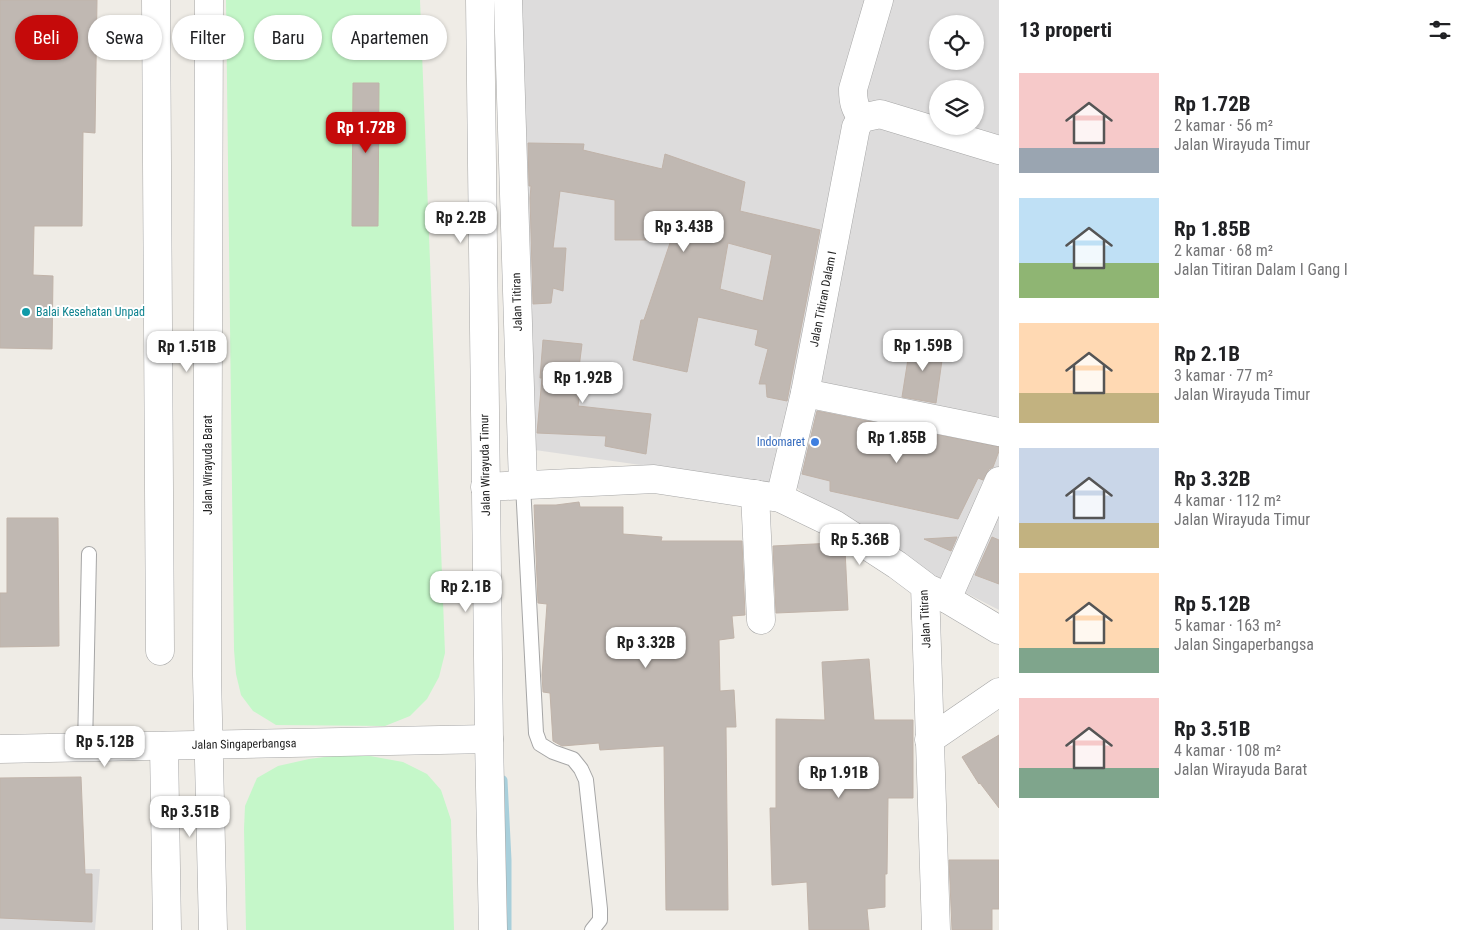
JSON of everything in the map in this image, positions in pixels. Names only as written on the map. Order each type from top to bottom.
[{"type":"street","points":[[156,0],[160,650]]},
{"type":"street","name":"Jalan Wirayuda Barat","points":[[210,0],[207,647],[213,930]]},
{"type":"street","name":"Jalan Wirayuda Timur","points":[[480,0],[485,487],[493,930]]},
{"type":"street","name":"Jalan Titiran","points":[[508,0],[523,485]]},
{"type":"street","points":[[879,0],[853,89],[853,101],[856,110],[871,116],[999,150]]},
{"type":"street","name":"Jalan Titiran Dalam I","points":[[761,620],[767,496],[805,393],[856,127],[871,116]]},
{"type":"street","points":[[805,393],[999,432]]},
{"type":"street","name":"Jalan Titiran","points":[[485,487],[654,479],[767,496],[834,524],[936,593],[929,740],[936,930]]},
{"type":"street","points":[[999,481],[936,593],[999,630]]},
{"type":"street","points":[[929,740],[999,692]]},
{"type":"street","name":"Jalan Singaperbangsa","points":[[0,749],[85,748],[164,759],[209,745],[489,739]]},
{"type":"street","points":[[164,759],[168,930]]},
{"type":"lane","points":[[523,485],[536,733],[540,744],[553,752],[573,759],[581,769],[586,780],[600,909],[600,920],[592,930]]},
{"type":"lane","points":[[85,748],[89,554]]},
{"type":"shaded area","points":[[516,0],[999,0],[999,610],[854,535],[796,487],[528,449]]},
{"type":"shaded area","points":[[0,821],[49,869],[100,869],[95,930],[0,930]]},
{"type":"green space","points":[[226,0],[420,0],[421,15],[332,15],[332,60],[422,60],[445,653],[439,677],[427,699],[410,716],[385,726],[276,725],[253,711],[241,695],[236,674],[234,650],[227,60],[244,60],[244,15],[226,15]]},
{"type":"green space","points":[[340,755],[370,756],[403,762],[427,774],[441,790],[451,820],[454,930],[246,930],[245,806],[257,778],[278,766]]},
{"type":"building","points":[[0,0],[97,0],[97,15],[88,15],[88,60],[96,60],[95,133],[83,132],[82,226],[34,226],[33,275],[53,276],[52,349],[0,348]]},
{"type":"building","points":[[353,83],[379,83],[378,226],[352,226]]},
{"type":"building","points":[[528,143],[584,144],[583,150],[662,169],[665,154],[745,182],[740,211],[820,230],[787,401],[767,397],[766,384],[759,384],[768,349],[755,345],[758,330],[698,317],[687,372],[633,360],[641,320],[644,320],[671,240],[615,240],[615,200],[560,191],[553,248],[566,248],[563,291],[553,288],[551,303],[533,304],[531,186],[529,186]],"holes":[[[728,243],[772,255],[763,301],[720,289]]]},
{"type":"building","points":[[543,340],[582,344],[576,391],[580,392],[578,406],[651,414],[646,454],[605,446],[606,436],[537,433]]},
{"type":"building","points":[[911,340],[944,346],[936,403],[902,397]]},
{"type":"building","points":[[817,411],[999,447],[999,451],[993,467],[989,469],[983,480],[978,478],[958,519],[830,491],[830,481],[802,474]]},
{"type":"building","points":[[579,502],[580,507],[623,507],[623,534],[662,537],[661,541],[742,541],[745,615],[732,616],[734,638],[719,640],[720,691],[734,690],[736,727],[726,727],[728,910],[666,910],[664,746],[600,750],[599,743],[562,746],[553,741],[550,693],[543,692],[542,675],[547,604],[538,603],[534,505]]},
{"type":"building","points":[[7,518],[58,518],[59,646],[0,647],[0,593],[7,593]]},
{"type":"building","points":[[957,537],[951,551],[924,539]]},
{"type":"building","points":[[992,537],[999,540],[999,584],[975,575]]},
{"type":"building","points":[[834,543],[845,550],[848,610],[776,613],[773,546]]},
{"type":"building","points":[[869,659],[874,720],[913,720],[913,798],[888,798],[885,907],[867,909],[869,930],[809,930],[807,882],[772,885],[770,808],[776,808],[776,719],[825,720],[822,662]]},
{"type":"building","points":[[999,735],[999,808],[979,784],[962,757]]},
{"type":"building","points":[[81,777],[85,874],[92,874],[92,922],[0,918],[0,778]]},
{"type":"building","points":[[949,860],[999,860],[999,909],[992,909],[992,930],[952,930]]},
{"type":"waterway","points":[[503,780],[507,860],[507,930]]},
{"type":"place","name":"Balai Kesehatan Unpad","points":[[26,312]]},
{"type":"place","name":"Indomaret","points":[[815,442]]}]
